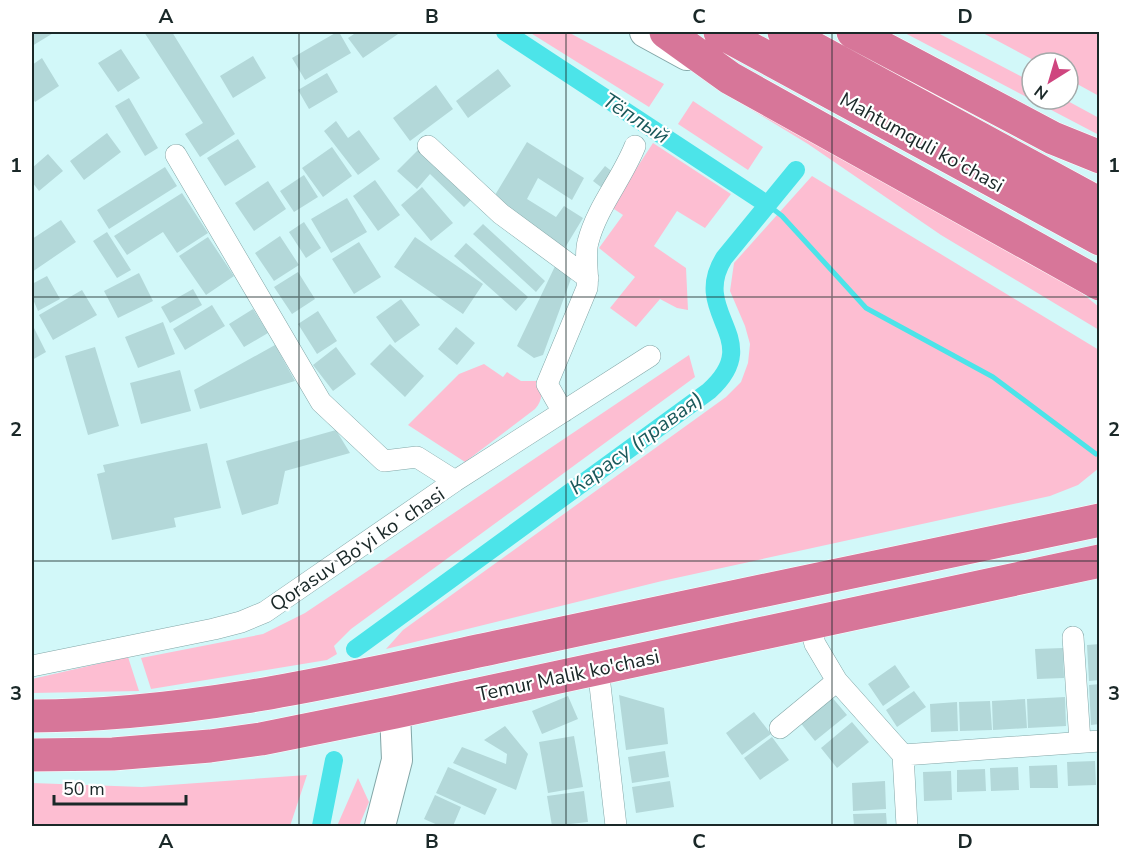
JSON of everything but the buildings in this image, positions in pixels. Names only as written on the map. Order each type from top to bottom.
[{"type":"highway","points":[[666,32],[730,78],[1095,283]]},
{"type":"highway","name":"Mahtumquli ko'chasi","points":[[784,32],[1100,204]]},
{"type":"highway","points":[[853,32],[1100,163]]},
{"type":"highway","name":"Mahtumquli ko'chasi","points":[[733,38],[1100,239]]},
{"type":"highway","points":[[1053,138],[1100,157]]},
{"type":"highway","points":[[1046,531],[1100,498]]},
{"type":"highway","points":[[1046,531],[1100,513]]},
{"type":"highway","points":[[32,716],[114,714],[161,709],[328,682],[1100,520]]},
{"type":"highway","name":"Temur Malik ko'chasi","points":[[32,755],[113,754],[210,746],[321,728],[1100,561]]},
{"type":"street","points":[[645,32],[730,78]]},
{"type":"street","points":[[428,146],[501,214],[588,278]]},
{"type":"street","points":[[562,412],[547,384],[587,288],[587,244],[598,216],[627,166],[635,146]]},
{"type":"street","points":[[176,154],[321,402],[384,461],[417,457],[455,481]]},
{"type":"street","name":"Qorasuv Bo‘yi koʻchasi","points":[[32,666],[214,629],[265,612],[455,481],[650,356]]},
{"type":"street","points":[[809,622],[815,644],[837,681],[903,755],[907,826]]},
{"type":"street","points":[[903,755],[1090,741],[1073,637]]},
{"type":"street","points":[[596,668],[600,685],[616,826]]},
{"type":"street","points":[[780,728],[837,681]]},
{"type":"street","points":[[380,826],[397,760],[395,712]]},
{"type":"shaded area","points":[[529,32],[568,32],[664,84],[649,107]]},
{"type":"shaded area","points":[[903,32],[936,32],[1020,76],[1020,93]]},
{"type":"shaded area","points":[[981,32],[1099,32],[1099,96],[1080,86],[1080,51],[1020,51],[1020,53]]},
{"type":"shaded area","points":[[703,80],[841,153],[1072,285],[1099,307],[1099,330],[941,235],[808,144]]},
{"type":"shaded area","points":[[693,101],[763,147],[748,170],[678,124]]},
{"type":"shaded area","points":[[1080,108],[1099,118],[1099,135],[1053,111],[1080,111]]},
{"type":"shaded area","points":[[653,143],[731,194],[705,228],[677,211],[654,246],[686,268],[688,310],[677,308],[660,299],[636,327],[610,308],[635,277],[599,248],[623,215],[611,207]]},
{"type":"shaded area","points":[[812,176],[1099,350],[1099,468],[1078,485],[1050,496],[662,581],[386,649],[403,630],[726,397],[741,382],[748,363],[750,344],[730,291],[734,263]]},
{"type":"shaded area","points":[[689,355],[695,377],[351,629],[334,646],[337,654],[327,660],[151,689],[141,658],[263,634],[305,613]]},
{"type":"shaded area","points":[[484,364],[503,377],[507,372],[521,381],[537,381],[541,399],[535,409],[465,462],[408,425],[459,374]]},
{"type":"shaded area","points":[[128,657],[139,691],[32,693],[32,679]]},
{"type":"shaded area","points":[[307,775],[290,826],[32,826],[32,783],[142,787]]},
{"type":"shaded area","points":[[358,778],[369,802],[359,826],[337,826]]},
{"type":"waterway","name":"Тёплый","points":[[505,32],[768,205]]},
{"type":"waterway","name":"Карасу (правая)","points":[[355,649],[709,391],[725,373],[731,356],[730,341],[715,295],[716,278],[724,258],[796,170]]},
{"type":"waterway","points":[[768,205],[782,216],[866,308],[993,377],[1096,454]]},
{"type":"waterway","name":"Карасу (правая)","points":[[321,826],[334,760]]}]
